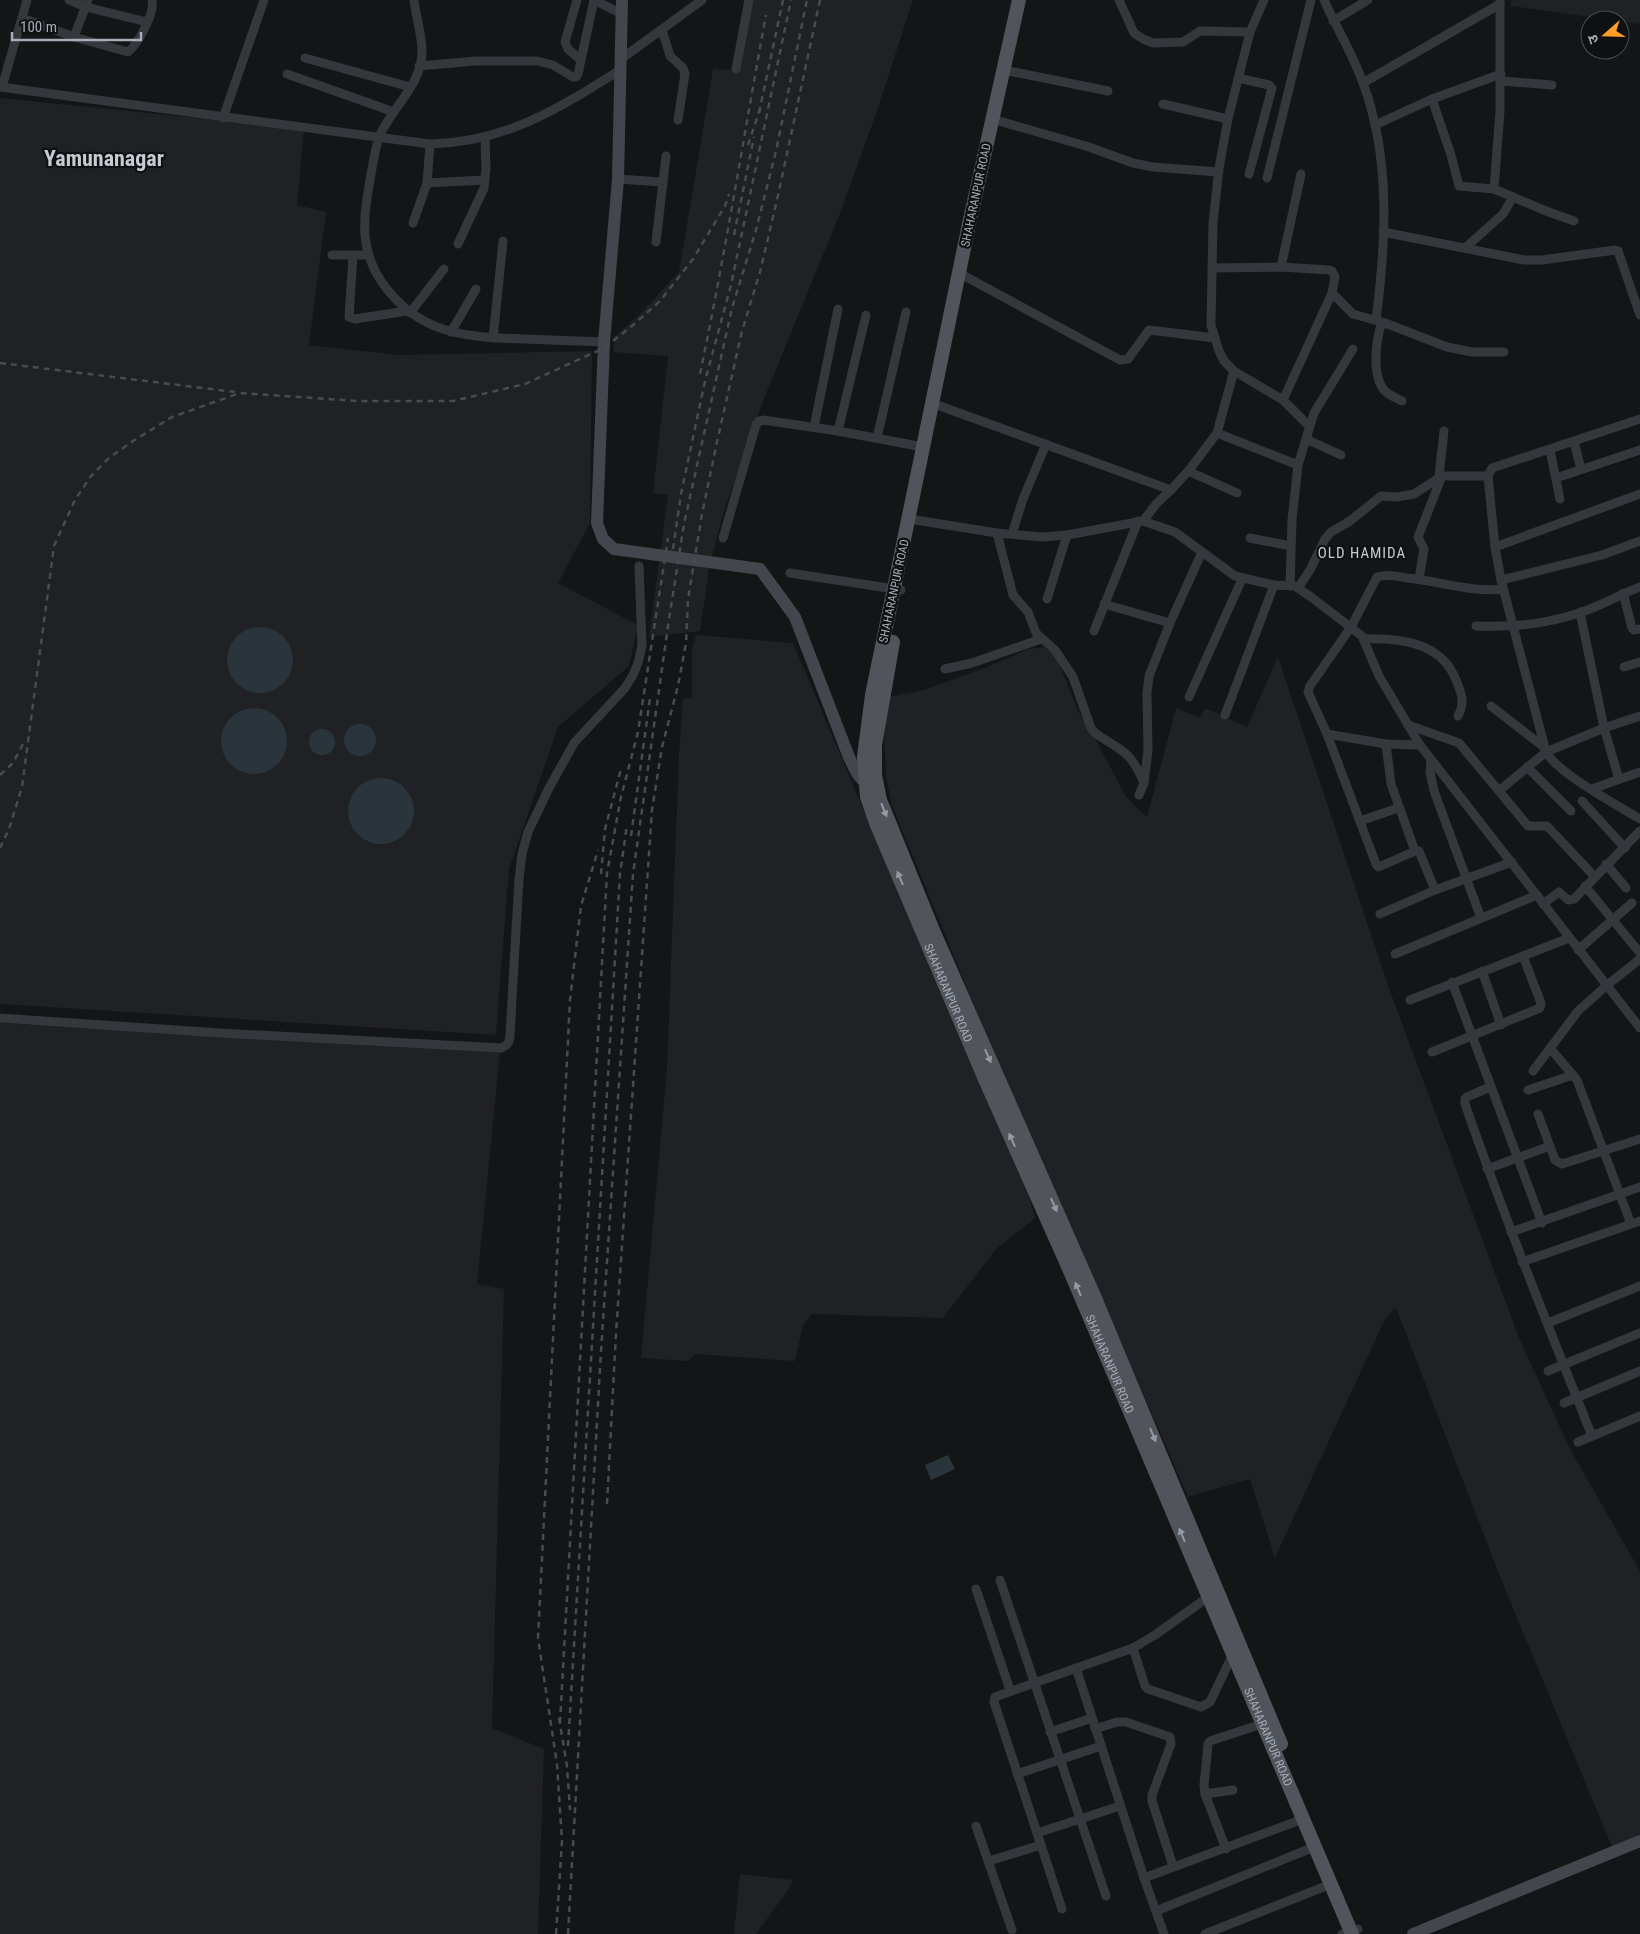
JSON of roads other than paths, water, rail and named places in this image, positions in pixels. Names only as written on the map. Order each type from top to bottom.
[{"type":"main road","points":[[622,0],[618,179],[604,342],[597,523],[603,539],[614,549],[760,569],[795,617],[855,769],[872,786]]},
{"type":"main road","name":"SHAHARANPUR ROAD","points":[[1019,0],[963,275],[940,406],[912,520],[898,590],[875,745],[875,775],[872,786],[880,800],[932,928],[1095,1298],[1213,1594],[1353,1932]]},
{"type":"main road","name":"SHAHARANPUR ROAD","points":[[912,520],[923,448],[1026,0]]},
{"type":"main road","name":"SHAHARANPUR ROAD","points":[[1213,1594],[1233,1654],[1314,1847],[1353,1932]]},
{"type":"main road","points":[[1413,1934],[1640,1841]]},
{"type":"street","points":[[27,0],[1,87],[430,144],[486,137],[516,128],[546,115],[566,104],[621,64],[702,0]]},
{"type":"street","points":[[69,0],[87,3],[147,22]]},
{"type":"street","points":[[22,18],[74,37],[128,52],[147,22],[152,10],[152,0]]},
{"type":"street","points":[[223,118],[264,0]]},
{"type":"street","points":[[414,0],[422,41],[422,55],[410,87],[379,136],[364,216],[363,228],[368,255],[376,273],[397,302],[408,312],[451,332],[493,338],[604,342]]},
{"type":"street","points":[[577,0],[565,42],[568,49],[581,60]]},
{"type":"street","points":[[419,66],[476,61],[537,61],[554,65],[573,77],[578,74],[594,0],[622,14]]},
{"type":"street","points":[[736,69],[749,0]]},
{"type":"street","points":[[1119,0],[1134,33],[1143,40],[1153,43],[1183,42],[1200,31],[1250,32]]},
{"type":"street","points":[[1267,178],[1311,0]]},
{"type":"street","points":[[1324,0],[1363,83],[1375,126],[1383,170],[1383,232],[1379,321],[1376,343],[1379,380],[1384,390],[1402,401]]},
{"type":"street","points":[[1333,21],[1368,0]]},
{"type":"street","points":[[1262,1],[1250,32],[1238,78],[1228,119],[1219,172],[1213,223],[1211,325],[1224,361],[1234,370],[1283,400],[1309,426]]},
{"type":"street","points":[[1363,83],[1500,2],[1500,111],[1494,189]]},
{"type":"street","points":[[74,37],[87,3]]},
{"type":"street","points":[[662,30],[670,56],[684,70],[685,80],[678,120]]},
{"type":"street","points":[[305,58],[410,87]]},
{"type":"street","points":[[1009,71],[1108,91]]},
{"type":"street","points":[[287,74],[394,112]]},
{"type":"street","points":[[1238,78],[1269,85],[1272,88],[1249,174]]},
{"type":"street","points":[[1375,126],[1432,99],[1501,78],[1552,84]]},
{"type":"street","points":[[1432,99],[1451,155],[1458,185],[1461,188],[1494,189],[1546,212],[1574,220]]},
{"type":"street","points":[[1163,104],[1228,119]]},
{"type":"street","points":[[999,121],[1152,167],[1219,172]]},
{"type":"street","points":[[458,244],[484,188],[486,137]]},
{"type":"street","points":[[413,224],[427,183],[430,144]]},
{"type":"street","points":[[656,242],[666,156]]},
{"type":"street","points":[[1281,267],[1301,174]]},
{"type":"street","points":[[618,179],[662,182]]},
{"type":"street","points":[[427,183],[485,180]]},
{"type":"street","points":[[1465,248],[1503,214],[1513,197]]},
{"type":"street","points":[[1383,232],[1524,260],[1615,250],[1618,251],[1640,315]]},
{"type":"street","points":[[493,338],[503,242]]},
{"type":"street","points":[[332,255],[368,255]]},
{"type":"street","points":[[353,256],[349,317],[355,319],[408,312],[444,269]]},
{"type":"street","points":[[1212,268],[1281,267],[1332,271],[1335,275],[1332,293],[1283,400]]},
{"type":"street","points":[[963,275],[1120,360],[1128,359],[1149,330],[1215,338]]},
{"type":"street","points":[[451,332],[476,289]]},
{"type":"street","points":[[1332,293],[1354,314],[1379,321],[1446,347],[1472,352],[1504,352]]},
{"type":"street","points":[[814,427],[838,309]]},
{"type":"street","points":[[877,438],[906,312]]},
{"type":"street","points":[[838,431],[866,315]]},
{"type":"street","points":[[1294,587],[1291,546],[1298,465],[1314,414],[1353,349]]},
{"type":"street","points":[[1094,631],[1140,521],[1172,490],[1217,432],[1234,370]]},
{"type":"street","points":[[940,406],[1172,490]]},
{"type":"street","points":[[723,538],[758,422],[763,420],[814,427],[923,448]]},
{"type":"street","points":[[1546,750],[1502,585],[1495,547],[1488,476],[1492,468],[1640,420]]},
{"type":"street","points":[[1419,579],[1424,549],[1418,537],[1441,476],[1444,431]]},
{"type":"street","points":[[1217,432],[1298,465]]},
{"type":"street","points":[[1306,439],[1341,455]]},
{"type":"street","points":[[1574,442],[1581,469]]},
{"type":"street","points":[[1012,534],[1023,499],[1046,444]]},
{"type":"street","points":[[1550,450],[1560,499]]},
{"type":"street","points":[[1556,478],[1640,450]]},
{"type":"street","points":[[1188,471],[1237,494]]},
{"type":"street","points":[[1294,587],[1310,570],[1325,539],[1331,532],[1350,521],[1381,496],[1397,497],[1414,494],[1441,476],[1488,476]]},
{"type":"street","points":[[1495,547],[1640,494]]},
{"type":"street","points":[[912,520],[998,533],[1042,537],[1067,535],[1140,521],[1176,532],[1228,572],[1242,579],[1294,587],[1351,627],[1364,639],[1379,676],[1420,745],[1640,1028]]},
{"type":"street","points":[[998,533],[1013,595],[1028,612],[1034,630],[1041,639],[1055,650],[1073,677],[1092,728],[1129,756],[1137,767],[1144,783]]},
{"type":"street","points":[[1047,599],[1067,535]]},
{"type":"street","points":[[1250,538],[1291,546]]},
{"type":"street","points":[[1435,890],[1421,853],[1415,851],[1378,866],[1327,734],[1309,697],[1309,689],[1351,627],[1377,577],[1388,576],[1419,579],[1481,591],[1640,541]]},
{"type":"street","points":[[1139,795],[1144,783],[1148,750],[1148,684],[1152,667],[1202,552]]},
{"type":"street","points":[[0,1018],[220,1033],[501,1048],[506,1046],[510,1042],[522,854],[537,812],[574,743],[625,688],[633,676],[642,646],[639,566]]},
{"type":"street","points":[[790,573],[898,590]]},
{"type":"street","points":[[1189,697],[1242,579]]},
{"type":"street","points":[[1225,715],[1274,585]]},
{"type":"street","points":[[1476,626],[1513,627],[1541,623],[1580,612],[1640,587]]},
{"type":"street","points":[[1623,593],[1632,628],[1634,630],[1640,629]]},
{"type":"street","points":[[1104,604],[1170,624]]},
{"type":"street","points":[[1580,612],[1604,728],[1619,779]]},
{"type":"street","points":[[945,669],[972,663],[1041,639]]},
{"type":"street","points":[[1364,639],[1412,643],[1428,650],[1444,661],[1452,673],[1463,698],[1463,704],[1458,716]]},
{"type":"street","points":[[1624,667],[1640,662]]},
{"type":"street","points":[[1491,706],[1546,750],[1555,763],[1640,819]]},
{"type":"street","points":[[1500,790],[1546,750],[1640,716]]},
{"type":"street","points":[[1408,725],[1459,743],[1528,826],[1548,826],[1594,877]]},
{"type":"street","points":[[1327,734],[1386,744],[1420,745]]},
{"type":"street","points":[[1386,744],[1389,772],[1398,808],[1415,851]]},
{"type":"street","points":[[1431,760],[1430,772],[1434,791],[1481,918]]},
{"type":"street","points":[[1527,767],[1570,811]]},
{"type":"street","points":[[1592,789],[1640,772]]},
{"type":"street","points":[[1582,801],[1625,848]]},
{"type":"street","points":[[1360,821],[1398,808]]},
{"type":"street","points":[[1543,904],[1559,892],[1568,900],[1571,900],[1640,831]]},
{"type":"street","points":[[1380,914],[1435,890],[1512,862]]},
{"type":"street","points":[[1606,864],[1626,888]]},
{"type":"street","points":[[1585,886],[1640,953]]},
{"type":"street","points":[[1395,954],[1537,895]]},
{"type":"street","points":[[1578,950],[1632,903]]},
{"type":"street","points":[[1410,1000],[1452,982],[1569,938]]},
{"type":"street","points":[[1432,1052],[1538,1010],[1542,1006],[1522,956]]},
{"type":"street","points":[[1533,1071],[1578,1011],[1640,959]]},
{"type":"street","points":[[1482,971],[1501,1024]]},
{"type":"street","points":[[1452,982],[1542,1223]]},
{"type":"street","points":[[1522,1262],[1635,1223],[1620,1194],[1577,1080],[1550,1048]]},
{"type":"street","points":[[1528,1090],[1573,1075]]},
{"type":"street","points":[[1490,1087],[1467,1097],[1465,1101],[1487,1169],[1522,1262],[1592,1436]]},
{"type":"street","points":[[1538,1114],[1555,1160],[1562,1164],[1640,1139]]},
{"type":"street","points":[[1487,1169],[1550,1146]]},
{"type":"street","points":[[1511,1232],[1542,1223],[1640,1186]]},
{"type":"street","points":[[1548,1323],[1640,1286]]},
{"type":"street","points":[[1548,1371],[1640,1333]]},
{"type":"street","points":[[1564,1403],[1640,1371]]},
{"type":"street","points":[[1578,1442],[1640,1416]]},
{"type":"street","points":[[1000,1580],[1106,1896]]},
{"type":"street","points":[[976,1589],[1010,1690]]},
{"type":"street","points":[[1062,1909],[994,1699],[997,1695],[1010,1690],[1132,1648],[1155,1635],[1213,1594]]},
{"type":"street","points":[[1132,1648],[1148,1690],[1200,1707],[1210,1702],[1233,1654]]},
{"type":"street","points":[[1076,1668],[1120,1806],[1164,1934]]},
{"type":"street","points":[[1050,1732],[1092,1718]]},
{"type":"street","points":[[1095,1729],[1117,1722],[1126,1722],[1170,1737],[1171,1744],[1152,1795],[1152,1800],[1173,1866]]},
{"type":"street","points":[[1226,1849],[1204,1785],[1208,1744],[1210,1741],[1262,1724]]},
{"type":"street","points":[[1017,1774],[1101,1746]]},
{"type":"street","points":[[1206,1794],[1233,1790]]},
{"type":"street","points":[[1037,1833],[1120,1806]]},
{"type":"street","points":[[1144,1878],[1303,1819]]},
{"type":"street","points":[[976,1826],[1012,1930]]},
{"type":"street","points":[[988,1861],[1040,1845]]},
{"type":"street","points":[[1156,1911],[1314,1847]]},
{"type":"street","points":[[1205,1934],[1330,1884]]},
{"type":"railway","points":[[759,113],[783,0]]},
{"type":"railway","points":[[673,549],[681,494],[705,381],[731,285],[791,0]]},
{"type":"railway","points":[[568,1934],[601,1351],[633,874],[684,524],[732,308],[756,230],[776,151],[807,0]]},
{"type":"railway","points":[[607,1504],[616,1333],[652,810],[662,747],[678,686],[686,643],[688,599],[702,514],[742,331],[760,272],[777,200],[820,0]]},
{"type":"railway","points":[[700,374],[766,15]]},
{"type":"railway","points":[[748,145],[761,106]]},
{"type":"railway","points":[[734,235],[754,137]]},
{"type":"railway","points":[[0,848],[9,829],[22,787],[54,546],[75,500],[91,476],[109,458],[172,417],[240,393],[358,401],[453,401],[525,384],[604,348],[660,301],[693,259],[725,206],[729,194]]},
{"type":"railway","points":[[0,363],[235,392]]},
{"type":"railway","points":[[560,1723],[607,873],[621,797],[638,732],[668,538]]},
{"type":"railway","points":[[631,836],[650,698]]},
{"type":"railway","points":[[0,775],[13,763],[24,742]]},
{"type":"railway","points":[[601,874],[605,829],[621,769]]},
{"type":"railway","points":[[568,1746],[620,874],[627,825]]},
{"type":"railway","points":[[556,1934],[562,1841],[557,1764],[538,1638],[570,1000],[581,906],[598,850]]},
{"type":"railway","points":[[559,1718],[567,1766],[570,1810]]},
{"type":"district","name":"Yamunanagar","points":[[104,158]]},
{"type":"district","name":"OLD HAMIDA","points":[[1362,553]]}]
